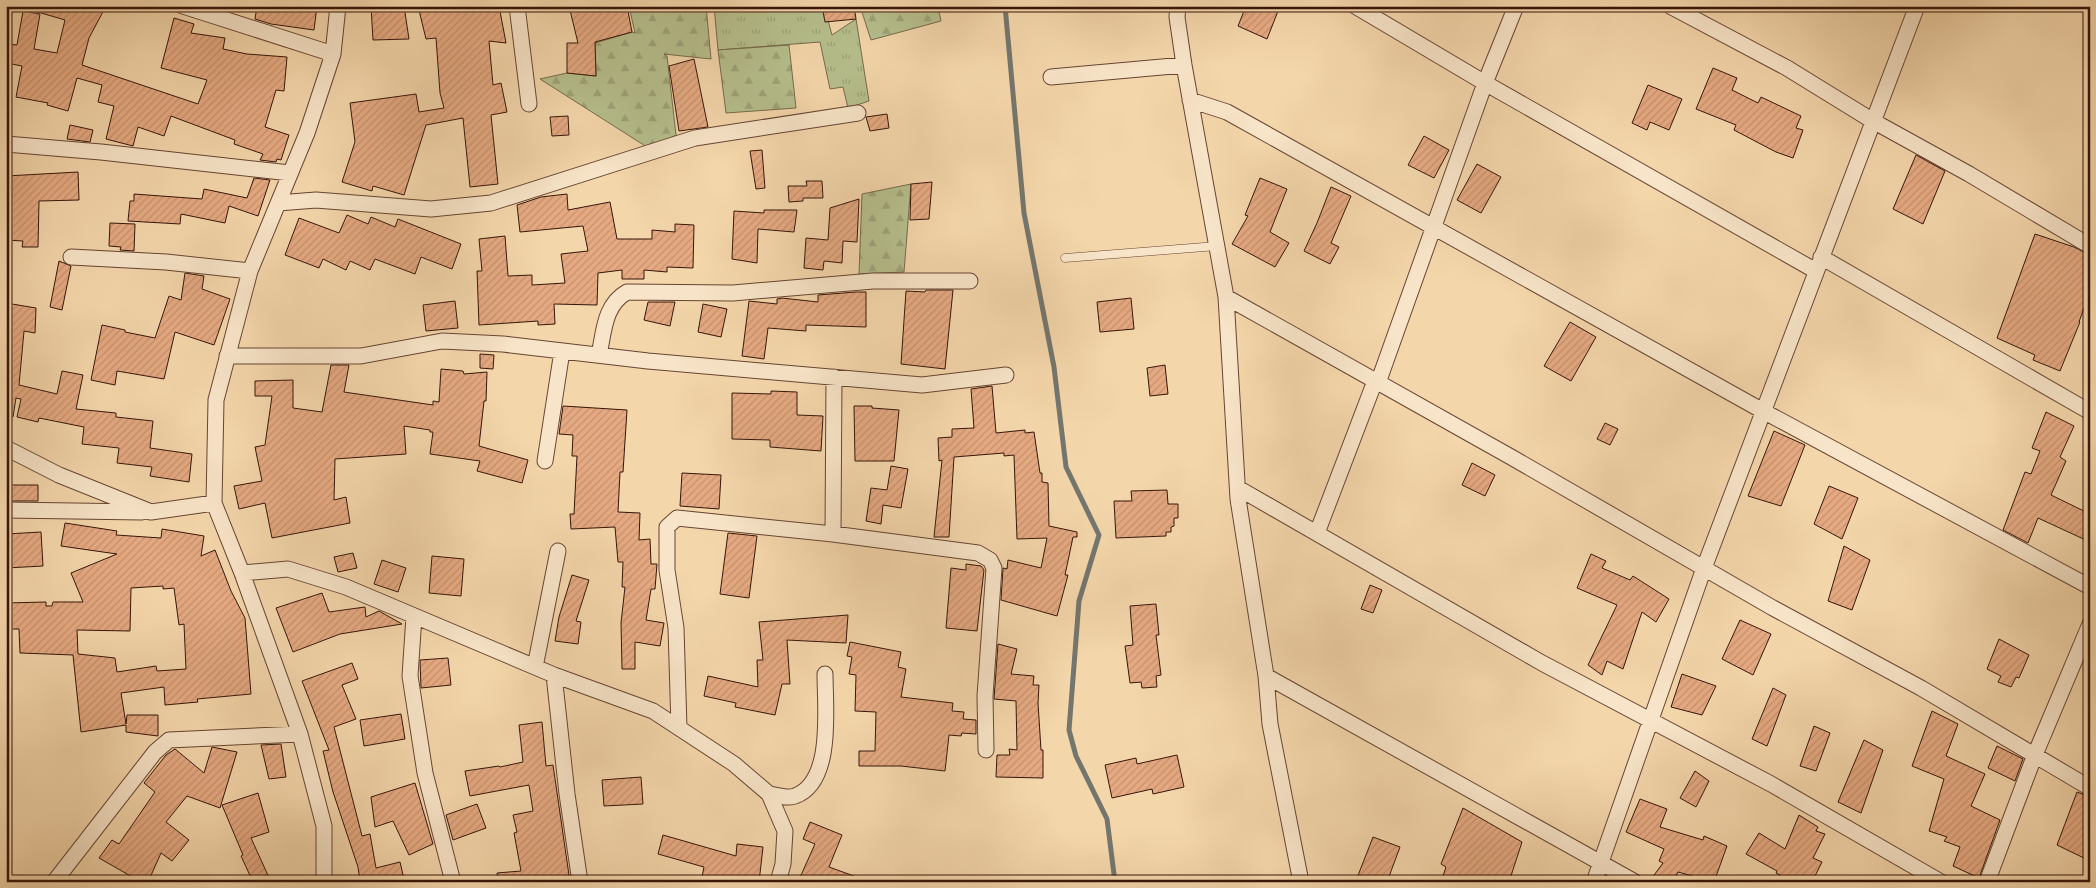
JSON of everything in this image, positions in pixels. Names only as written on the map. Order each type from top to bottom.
[{"type":"street","points":[[183,6],[333,54]]},
{"type":"street","points":[[324,882],[324,826],[300,734],[242,573],[214,503],[216,400],[250,271],[306,132],[333,54],[338,6]]},
{"type":"street","points":[[517,6],[529,104]]},
{"type":"street","points":[[1178,6],[1177,17],[1184,65],[1226,297],[1238,499],[1266,676],[1270,724],[1302,882]]},
{"type":"street","points":[[1355,6],[1486,83],[2090,412]]},
{"type":"street","points":[[1316,533],[1376,382],[1516,6]]},
{"type":"street","points":[[1670,6],[1787,68],[1872,122],[1969,174],[2090,246]]},
{"type":"street","points":[[1594,882],[1704,568],[1917,6]]},
{"type":"street","points":[[1051,78],[1184,65]]},
{"type":"street","points":[[1190,100],[1227,112],[1763,411],[2090,587]]},
{"type":"street","points":[[278,203],[316,200],[431,209],[491,203],[695,138],[858,112]]},
{"type":"street","points":[[6,144],[101,152],[290,173]]},
{"type":"street","points":[[71,257],[166,262],[250,271]]},
{"type":"street","points":[[599,355],[609,311],[617,298],[627,292],[734,293],[872,281],[970,281]]},
{"type":"street","points":[[1226,297],[1773,608],[1921,688],[2034,757],[2090,788]]},
{"type":"street","points":[[228,356],[361,356],[442,341],[502,344],[599,355],[922,385],[1006,375]]},
{"type":"street","points":[[545,461],[562,351]]},
{"type":"street","points":[[833,534],[834,377]]},
{"type":"street","points":[[6,448],[59,475],[151,512]]},
{"type":"street","points":[[1238,488],[1542,663],[1771,784],[1941,882]]},
{"type":"street","points":[[6,510],[151,512],[214,503]]},
{"type":"street","points":[[679,728],[676,628],[667,570],[667,527],[677,518],[833,534],[978,553],[990,560],[994,568],[985,696],[986,750]]},
{"type":"street","points":[[535,667],[558,552]]},
{"type":"street","points":[[242,573],[288,569],[346,587],[554,675],[653,711],[734,764],[768,794],[785,830],[783,864],[778,882]]},
{"type":"street","points":[[414,616],[410,676],[425,773],[454,882]]},
{"type":"street","points":[[1987,882],[2034,757],[2090,624]]},
{"type":"street","points":[[768,794],[793,797],[804,792],[814,779],[824,752],[825,674]]},
{"type":"street","points":[[554,675],[567,794],[580,882]]},
{"type":"street","points":[[1266,676],[1635,882]]},
{"type":"street","points":[[54,882],[155,752],[169,740],[300,734]]},
{"type":"lane","points":[[1065,258],[1217,246]]},
{"type":"green space","points":[[629,6],[706,6],[711,59],[664,54],[667,56],[676,135],[650,149],[540,79],[567,73],[596,76],[595,43],[632,32],[635,33]]},
{"type":"green space","points":[[714,6],[824,6],[832,35],[856,19],[869,101],[848,108],[843,87],[830,89],[820,42],[718,50]]},
{"type":"green space","points":[[860,6],[938,6],[941,21],[871,40]]},
{"type":"green space","points":[[789,45],[796,108],[726,113],[718,50]]},
{"type":"green space","points":[[911,184],[904,272],[859,274],[862,194]]},
{"type":"building","points":[[32,6],[106,6],[89,38],[82,65],[198,104],[207,80],[161,68],[174,18],[194,24],[191,33],[225,38],[223,49],[247,54],[287,57],[284,91],[276,90],[265,127],[289,135],[281,160],[277,159],[276,162],[260,160],[263,154],[234,144],[235,140],[171,116],[164,136],[138,127],[133,146],[106,139],[114,106],[98,102],[102,85],[77,78],[68,111],[47,105],[48,103],[16,97],[22,66],[6,63],[6,56],[9,44],[17,45],[23,11],[40,14],[34,49],[57,53],[65,20],[31,10]]},
{"type":"building","points":[[257,6],[317,6],[314,30],[271,24],[255,19]]},
{"type":"building","points":[[371,6],[404,6],[409,39],[373,40]]},
{"type":"building","points":[[418,6],[499,6],[506,43],[489,41],[493,85],[501,83],[507,112],[491,115],[498,184],[470,187],[463,118],[426,125],[404,195],[373,186],[372,191],[342,182],[355,142],[350,103],[416,94],[419,112],[444,108],[440,93],[436,38],[426,39]]},
{"type":"building","points":[[569,6],[627,6],[632,32],[595,42],[596,76],[567,73],[567,43],[578,43]]},
{"type":"building","points":[[822,6],[854,6],[856,19],[825,22]]},
{"type":"building","points":[[1246,6],[1280,6],[1267,39],[1238,26]]},
{"type":"building","points":[[694,59],[708,127],[679,131],[669,66]]},
{"type":"building","points":[[1713,68],[1737,78],[1732,90],[1758,103],[1761,97],[1801,116],[1796,128],[1803,130],[1793,158],[1776,152],[1734,130],[1736,125],[1696,109]]},
{"type":"building","points":[[1648,85],[1682,99],[1669,130],[1650,122],[1647,130],[1632,123]]},
{"type":"building","points":[[887,114],[889,128],[870,131],[866,117]]},
{"type":"building","points":[[568,116],[569,135],[552,136],[550,117]]},
{"type":"building","points":[[70,125],[93,130],[90,142],[67,139]]},
{"type":"building","points":[[1424,136],[1449,150],[1434,178],[1408,165]]},
{"type":"building","points":[[762,150],[765,188],[756,189],[750,151]]},
{"type":"building","points":[[1916,155],[1945,171],[1923,224],[1893,209]]},
{"type":"building","points":[[1477,164],[1501,177],[1481,213],[1457,200]]},
{"type":"building","points":[[78,172],[79,200],[39,201],[38,247],[22,247],[23,241],[6,240],[6,176]]},
{"type":"building","points":[[254,178],[270,180],[258,216],[229,206],[225,223],[181,214],[180,224],[128,221],[130,201],[134,201],[134,194],[202,199],[204,189],[247,198]]},
{"type":"building","points":[[1260,178],[1287,189],[1270,232],[1289,243],[1275,267],[1232,244],[1248,216],[1245,215]]},
{"type":"building","points":[[806,181],[822,181],[823,198],[803,198],[803,201],[789,202],[788,186],[807,186]]},
{"type":"building","points":[[932,182],[929,219],[910,220],[911,184]]},
{"type":"building","points":[[1331,187],[1351,196],[1331,243],[1339,247],[1330,264],[1304,251]]},
{"type":"building","points":[[567,194],[568,210],[610,202],[617,239],[652,239],[652,230],[675,232],[675,224],[694,225],[693,268],[667,267],[667,272],[644,270],[644,279],[622,279],[622,270],[598,273],[597,305],[554,304],[555,324],[538,325],[538,321],[479,325],[477,271],[482,271],[479,239],[505,236],[508,276],[532,275],[532,285],[565,283],[561,254],[588,251],[583,226],[520,232],[517,205],[541,197]]},
{"type":"building","points":[[859,199],[857,242],[843,241],[842,263],[824,261],[823,270],[804,268],[806,238],[828,240],[830,208]]},
{"type":"building","points":[[764,210],[797,210],[794,232],[758,229],[757,263],[732,259],[734,211],[764,213]]},
{"type":"building","points":[[347,215],[368,224],[371,217],[395,227],[398,219],[461,244],[452,269],[421,257],[415,274],[375,259],[370,270],[350,261],[346,270],[323,259],[319,268],[285,255],[299,218],[339,233]]},
{"type":"building","points":[[110,223],[135,224],[134,251],[120,250],[121,247],[109,246]]},
{"type":"building","points":[[2035,234],[2074,247],[2090,255],[2090,291],[2080,322],[2060,371],[2033,360],[2035,355],[1997,338]]},
{"type":"building","points":[[59,261],[71,266],[62,310],[50,307]]},
{"type":"building","points":[[185,273],[204,276],[202,289],[230,299],[214,345],[175,332],[164,379],[117,371],[115,385],[91,380],[102,325],[155,338],[169,296],[181,300]]},
{"type":"building","points":[[926,290],[953,290],[945,369],[901,364],[906,291],[925,292]]},
{"type":"building","points":[[866,292],[866,327],[806,325],[806,331],[768,328],[764,359],[742,356],[749,301],[777,304],[777,299],[782,298],[818,302],[818,295]]},
{"type":"building","points":[[1131,298],[1134,329],[1100,332],[1097,302]]},
{"type":"building","points":[[455,301],[458,328],[426,331],[423,305]]},
{"type":"building","points":[[648,302],[675,302],[670,326],[644,320]]},
{"type":"building","points":[[6,303],[36,308],[35,333],[24,331],[19,385],[57,394],[62,371],[83,375],[76,409],[116,413],[116,417],[153,421],[150,448],[192,454],[189,482],[150,476],[152,467],[117,463],[119,448],[82,444],[84,427],[39,418],[38,422],[17,417],[21,399],[16,398],[13,417],[6,417]]},
{"type":"building","points":[[703,304],[727,309],[721,337],[698,332]]},
{"type":"building","points":[[1570,322],[1596,337],[1571,381],[1544,366]]},
{"type":"building","points":[[480,354],[494,355],[493,369],[480,368]]},
{"type":"building","points":[[331,365],[349,365],[344,392],[433,405],[433,401],[439,402],[441,369],[463,371],[464,374],[487,372],[486,401],[484,401],[479,446],[528,460],[522,483],[477,471],[480,461],[430,454],[433,432],[404,426],[406,454],[335,459],[334,500],[346,497],[350,523],[272,538],[265,503],[239,509],[234,486],[262,481],[255,447],[265,445],[272,396],[255,396],[255,381],[293,380],[293,408],[322,412]]},
{"type":"building","points":[[1165,365],[1168,394],[1150,396],[1147,368]]},
{"type":"building","points":[[992,386],[996,433],[1025,430],[1025,433],[1034,432],[1042,482],[1048,483],[1049,526],[1077,532],[1077,537],[1073,537],[1065,575],[1068,575],[1057,616],[1001,600],[1003,568],[1007,569],[1008,560],[1041,568],[1047,538],[1017,539],[1014,455],[1004,456],[1004,453],[954,457],[949,537],[934,537],[942,460],[939,461],[938,438],[952,437],[952,429],[974,428],[971,389]]},
{"type":"building","points":[[771,391],[797,392],[797,415],[823,416],[821,451],[770,447],[770,440],[732,439],[732,393],[771,394]]},
{"type":"building","points":[[563,406],[627,410],[623,472],[620,472],[618,512],[640,513],[639,540],[650,539],[651,564],[657,564],[655,589],[651,589],[646,620],[664,623],[660,646],[635,642],[635,669],[622,669],[621,623],[625,587],[622,587],[623,562],[618,562],[615,527],[571,529],[570,514],[574,514],[577,456],[572,456],[573,435],[559,434]]},
{"type":"building","points":[[854,406],[872,406],[872,408],[899,410],[894,461],[855,461]]},
{"type":"building","points":[[2046,412],[2074,426],[2060,457],[2066,461],[2051,495],[2090,514],[2090,542],[2038,518],[2028,543],[2003,530],[2025,472],[2031,474],[2040,451],[2032,448]]},
{"type":"building","points":[[1605,423],[1618,429],[1610,445],[1597,439]]},
{"type":"building","points":[[1774,431],[1805,445],[1781,506],[1748,496]]},
{"type":"building","points":[[1472,463],[1495,475],[1485,496],[1462,485]]},
{"type":"building","points":[[891,466],[908,469],[901,508],[883,505],[881,524],[866,521],[871,488],[887,490]]},
{"type":"building","points":[[682,473],[721,475],[719,509],[680,506]]},
{"type":"building","points":[[6,485],[38,485],[38,501],[6,501]]},
{"type":"building","points":[[1829,486],[1858,498],[1842,539],[1814,524]]},
{"type":"building","points":[[1167,490],[1168,504],[1178,504],[1178,518],[1174,518],[1174,526],[1171,527],[1171,532],[1166,532],[1166,536],[1116,538],[1114,501],[1132,501],[1131,491]]},
{"type":"building","points":[[65,523],[117,531],[116,535],[161,538],[162,529],[204,536],[201,556],[215,550],[231,591],[245,618],[251,694],[197,699],[198,702],[165,705],[164,687],[121,693],[126,724],[127,715],[158,715],[158,736],[126,732],[126,725],[81,732],[73,655],[20,653],[19,629],[7,629],[6,603],[46,602],[46,606],[52,606],[53,602],[83,602],[71,573],[117,554],[61,546]],"holes":[[[163,586],[163,589],[174,588],[179,625],[184,624],[186,669],[157,671],[156,666],[117,672],[115,658],[78,654],[77,630],[130,631],[131,588]]]},
{"type":"building","points":[[41,532],[43,566],[6,568],[6,534]]},
{"type":"building","points":[[728,533],[757,536],[749,598],[720,594]]},
{"type":"building","points":[[1844,546],[1870,560],[1852,610],[1828,601]]},
{"type":"building","points":[[353,553],[357,568],[338,572],[334,557]]},
{"type":"building","points":[[1591,554],[1606,561],[1602,568],[1630,580],[1633,576],[1669,599],[1656,622],[1642,612],[1623,669],[1607,661],[1602,675],[1588,665],[1617,605],[1577,588]]},
{"type":"building","points":[[432,556],[464,559],[461,596],[429,593]]},
{"type":"building","points":[[382,560],[406,568],[398,592],[374,584]]},
{"type":"building","points":[[966,564],[981,566],[984,570],[977,631],[946,628],[951,568],[966,570]]},
{"type":"building","points":[[572,575],[589,580],[576,621],[581,622],[578,644],[555,641],[559,617]]},
{"type":"building","points":[[1370,585],[1382,590],[1373,613],[1361,609]]},
{"type":"building","points":[[322,593],[329,612],[365,607],[366,617],[379,611],[402,624],[340,634],[293,652],[276,608]]},
{"type":"building","points":[[1156,604],[1159,635],[1156,635],[1161,675],[1156,676],[1157,687],[1142,688],[1141,682],[1130,683],[1125,646],[1133,645],[1130,606]]},
{"type":"building","points":[[848,615],[846,643],[787,640],[790,684],[782,684],[775,715],[735,707],[736,703],[704,696],[708,676],[758,687],[757,660],[763,660],[759,622]]},
{"type":"building","points":[[1740,620],[1771,634],[1753,675],[1722,659]]},
{"type":"building","points":[[1999,639],[2029,655],[2019,678],[2016,677],[2011,687],[1998,682],[2001,676],[1987,669]]},
{"type":"building","points":[[850,642],[901,652],[898,667],[906,669],[901,697],[953,703],[952,711],[964,712],[963,719],[976,720],[976,734],[962,733],[961,736],[949,735],[945,771],[901,766],[859,766],[859,751],[875,751],[876,712],[855,711],[856,675],[849,674],[852,657],[847,656]]},
{"type":"building","points":[[998,644],[1017,649],[1011,674],[1034,676],[1033,685],[1039,685],[1038,703],[1041,750],[1043,750],[1043,778],[996,777],[997,755],[1010,755],[1009,749],[1017,750],[1016,701],[994,699]]},
{"type":"building","points":[[448,658],[451,685],[421,688],[420,660]]},
{"type":"building","points":[[352,663],[358,679],[342,685],[356,719],[334,727],[362,836],[370,834],[376,868],[400,862],[404,879],[399,878],[399,882],[360,882],[358,867],[333,792],[323,751],[329,750],[302,681]]},
{"type":"building","points":[[1682,674],[1716,686],[1702,715],[1671,707]]},
{"type":"building","points":[[1773,688],[1786,695],[1767,746],[1752,739]]},
{"type":"building","points":[[1932,711],[1958,724],[1946,756],[1985,774],[1971,806],[2000,820],[1979,878],[1953,866],[1960,847],[1944,841],[1947,837],[1929,831],[1944,779],[1912,766]]},
{"type":"building","points":[[401,714],[405,739],[364,746],[360,720]]},
{"type":"building","points":[[542,722],[546,766],[553,765],[570,882],[498,882],[497,873],[521,871],[514,833],[517,832],[513,815],[533,811],[529,785],[470,796],[465,771],[523,762],[519,725]]},
{"type":"building","points":[[1814,726],[1830,733],[1816,771],[1800,766]]},
{"type":"building","points":[[1864,740],[1883,750],[1861,813],[1838,802]]},
{"type":"building","points":[[281,744],[286,777],[269,779],[261,745]]},
{"type":"building","points":[[1997,746],[2023,759],[2015,781],[1988,768]]},
{"type":"building","points":[[212,747],[237,752],[220,808],[187,796],[166,822],[189,840],[172,861],[161,853],[148,882],[141,882],[99,858],[112,840],[119,844],[155,792],[144,783],[166,755],[175,749],[204,773]]},
{"type":"building","points":[[1177,755],[1184,787],[1153,794],[1152,789],[1112,798],[1105,765],[1136,758],[1137,764]]},
{"type":"building","points":[[1695,771],[1709,781],[1696,807],[1680,798]]},
{"type":"building","points":[[641,777],[643,804],[604,806],[602,780]]},
{"type":"building","points":[[415,783],[433,844],[409,855],[393,821],[375,827],[371,797]]},
{"type":"building","points":[[2077,792],[2090,797],[2090,861],[2057,845]]},
{"type":"building","points":[[258,793],[269,832],[251,838],[271,882],[253,882],[222,805]]},
{"type":"building","points":[[1640,799],[1667,809],[1660,827],[1703,840],[1704,836],[1727,846],[1714,882],[1678,872],[1673,882],[1649,882],[1663,863],[1659,861],[1664,849],[1626,832]]},
{"type":"building","points":[[477,804],[486,828],[453,840],[446,815]]},
{"type":"building","points":[[1463,808],[1522,842],[1509,882],[1441,882],[1446,867],[1441,864]]},
{"type":"building","points":[[1799,815],[1818,827],[1816,831],[1825,834],[1813,858],[1822,862],[1812,882],[1777,882],[1780,875],[1776,873],[1777,871],[1746,854],[1759,833],[1785,849]]},
{"type":"building","points":[[810,822],[842,835],[829,867],[865,880],[865,882],[798,882],[815,844],[803,839]]},
{"type":"building","points":[[663,835],[736,856],[737,844],[763,847],[759,882],[701,882],[704,867],[658,854]]},
{"type":"building","points":[[1373,837],[1400,847],[1387,882],[1367,882],[1357,878]]},
{"type":"waterway","points":[[1005,6],[1024,213],[1054,367],[1066,467],[1099,535],[1079,601],[1069,730],[1076,756],[1107,819],[1115,882]]}]
